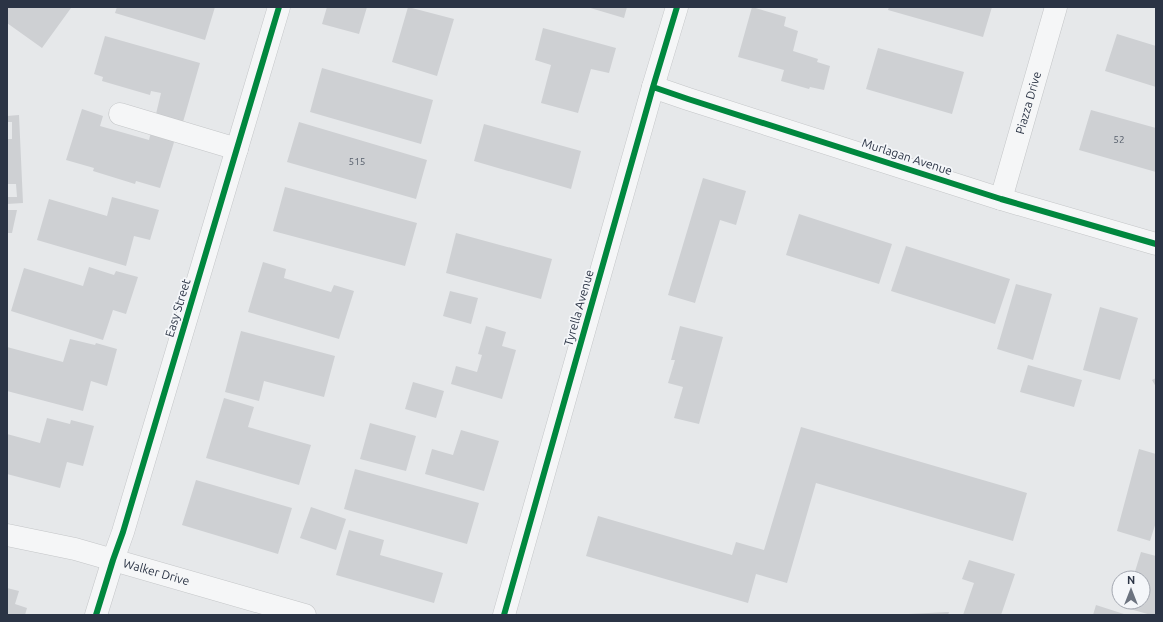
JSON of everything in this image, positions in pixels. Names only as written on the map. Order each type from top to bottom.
[{"type":"street","name":"Easy Street","points":[[96,615],[123,532],[279,7]]},
{"type":"street","name":"Tyrella Avenue","points":[[504,615],[678,7]]},
{"type":"street","name":"Piazza Drive","points":[[1001,199],[1056,7]]},
{"type":"street","name":"Murlagan Avenue","points":[[654,87],[1001,199],[1156,244]]},
{"type":"street","points":[[120,114],[237,149]]},
{"type":"street","name":"Walker Drive","points":[[7,535],[113,560],[305,615]]},
{"type":"building","points":[[7,7],[71,8],[42,48],[7,23]]},
{"type":"building","points":[[117,7],[215,7],[205,40],[115,13]]},
{"type":"building","points":[[327,7],[367,7],[359,34],[322,24]]},
{"type":"building","points":[[408,7],[454,19],[437,76],[392,62]]},
{"type":"building","points":[[587,7],[627,7],[624,18]]},
{"type":"building","points":[[752,7],[786,17],[784,26],[798,31],[793,51],[818,59],[817,62],[830,66],[824,90],[810,87],[809,89],[781,81],[784,70],[738,57]]},
{"type":"building","points":[[889,7],[992,7],[983,37],[888,10]]},
{"type":"building","points":[[543,28],[616,48],[609,73],[591,69],[578,113],[541,103],[551,65],[535,60]]},
{"type":"building","points":[[1117,34],[1156,46],[1156,87],[1105,71]]},
{"type":"building","points":[[105,36],[200,63],[183,122],[156,114],[161,93],[151,91],[150,95],[102,81],[103,77],[94,74]]},
{"type":"building","points":[[878,48],[964,72],[952,114],[866,89]]},
{"type":"building","points":[[322,68],[433,100],[421,144],[310,112]]},
{"type":"building","points":[[82,109],[103,116],[100,126],[149,140],[151,132],[175,139],[160,188],[136,181],[135,184],[93,171],[94,168],[66,160]]},
{"type":"building","points":[[1091,110],[1156,128],[1156,172],[1079,150]]},
{"type":"building","points":[[19,115],[23,203],[7,204],[7,197],[17,197],[16,184],[7,184],[7,139],[12,139],[12,122],[7,122],[7,116]]},
{"type":"building","points":[[299,122],[427,160],[416,199],[287,162]]},
{"type":"building","points":[[484,124],[581,151],[571,189],[474,161]]},
{"type":"building","points":[[703,178],[746,191],[736,225],[720,220],[695,303],[668,295]]},
{"type":"building","points":[[285,187],[417,223],[405,266],[273,231]]},
{"type":"building","points":[[112,197],[159,210],[150,240],[134,236],[126,266],[37,240],[49,199],[107,216]]},
{"type":"building","points":[[7,210],[17,210],[12,233],[7,233]]},
{"type":"building","points":[[799,214],[892,244],[879,284],[786,255]]},
{"type":"building","points":[[456,233],[552,259],[541,299],[446,273]]},
{"type":"building","points":[[906,246],[1010,279],[995,324],[891,291]]},
{"type":"building","points":[[263,262],[286,269],[284,278],[331,292],[334,285],[354,291],[339,339],[248,312]]},
{"type":"building","points":[[89,267],[114,275],[116,271],[138,277],[126,314],[113,310],[103,340],[11,311],[24,268],[83,286]]},
{"type":"building","points":[[1016,284],[1052,294],[1033,360],[997,349]]},
{"type":"building","points":[[450,291],[478,298],[471,324],[443,316]]},
{"type":"building","points":[[1100,307],[1138,318],[1120,380],[1083,370]]},
{"type":"building","points":[[486,326],[506,332],[502,346],[516,350],[502,399],[451,384],[456,366],[477,372],[482,355],[478,354]]},
{"type":"building","points":[[680,326],[723,337],[699,424],[674,418],[683,387],[668,383],[675,360],[671,360]]},
{"type":"building","points":[[241,331],[335,356],[324,397],[264,381],[259,401],[225,392]]},
{"type":"building","points":[[70,339],[95,345],[96,343],[117,349],[107,386],[91,381],[83,411],[7,391],[7,347],[63,362]]},
{"type":"building","points":[[1028,365],[1082,380],[1074,407],[1020,392]]},
{"type":"building","points":[[1156,378],[1156,387],[1152,380]]},
{"type":"building","points":[[413,382],[444,391],[436,418],[405,409]]},
{"type":"building","points":[[224,398],[254,407],[248,427],[311,445],[299,485],[206,458]]},
{"type":"building","points":[[47,418],[70,424],[71,420],[94,426],[83,466],[67,462],[60,488],[7,474],[7,434],[40,443]]},
{"type":"building","points":[[370,423],[416,436],[406,471],[360,459]]},
{"type":"building","points":[[801,427],[1027,493],[1013,541],[816,483],[787,583],[756,574],[748,603],[586,556],[598,516],[732,555],[736,542],[764,550]]},
{"type":"building","points":[[461,430],[499,441],[484,491],[425,474],[432,449],[453,455]]},
{"type":"building","points":[[1139,449],[1156,454],[1156,522],[1150,541],[1117,531]]},
{"type":"building","points":[[355,469],[479,503],[467,544],[344,509]]},
{"type":"building","points":[[196,480],[292,508],[278,554],[182,525]]},
{"type":"building","points":[[311,507],[346,519],[336,550],[300,538]]},
{"type":"building","points":[[349,530],[384,540],[380,555],[443,573],[434,603],[336,575]]},
{"type":"building","points":[[1141,552],[1156,556],[1156,615],[1134,610],[1151,610],[1151,570],[1135,570]]},
{"type":"building","points":[[969,560],[1015,574],[1001,615],[963,615],[974,583],[962,579]]},
{"type":"building","points":[[7,588],[19,591],[15,604],[27,608],[25,615],[7,615]]},
{"type":"building","points":[[1096,605],[1127,615],[1093,615]]},
{"type":"building","points":[[949,612],[948,615],[908,615],[908,614]]},
{"type":"cycle path","points":[[96,615],[123,532],[279,7]]},
{"type":"cycle path","points":[[504,615],[677,7]]},
{"type":"cycle path","points":[[653,87],[1001,199],[1156,244]]}]
